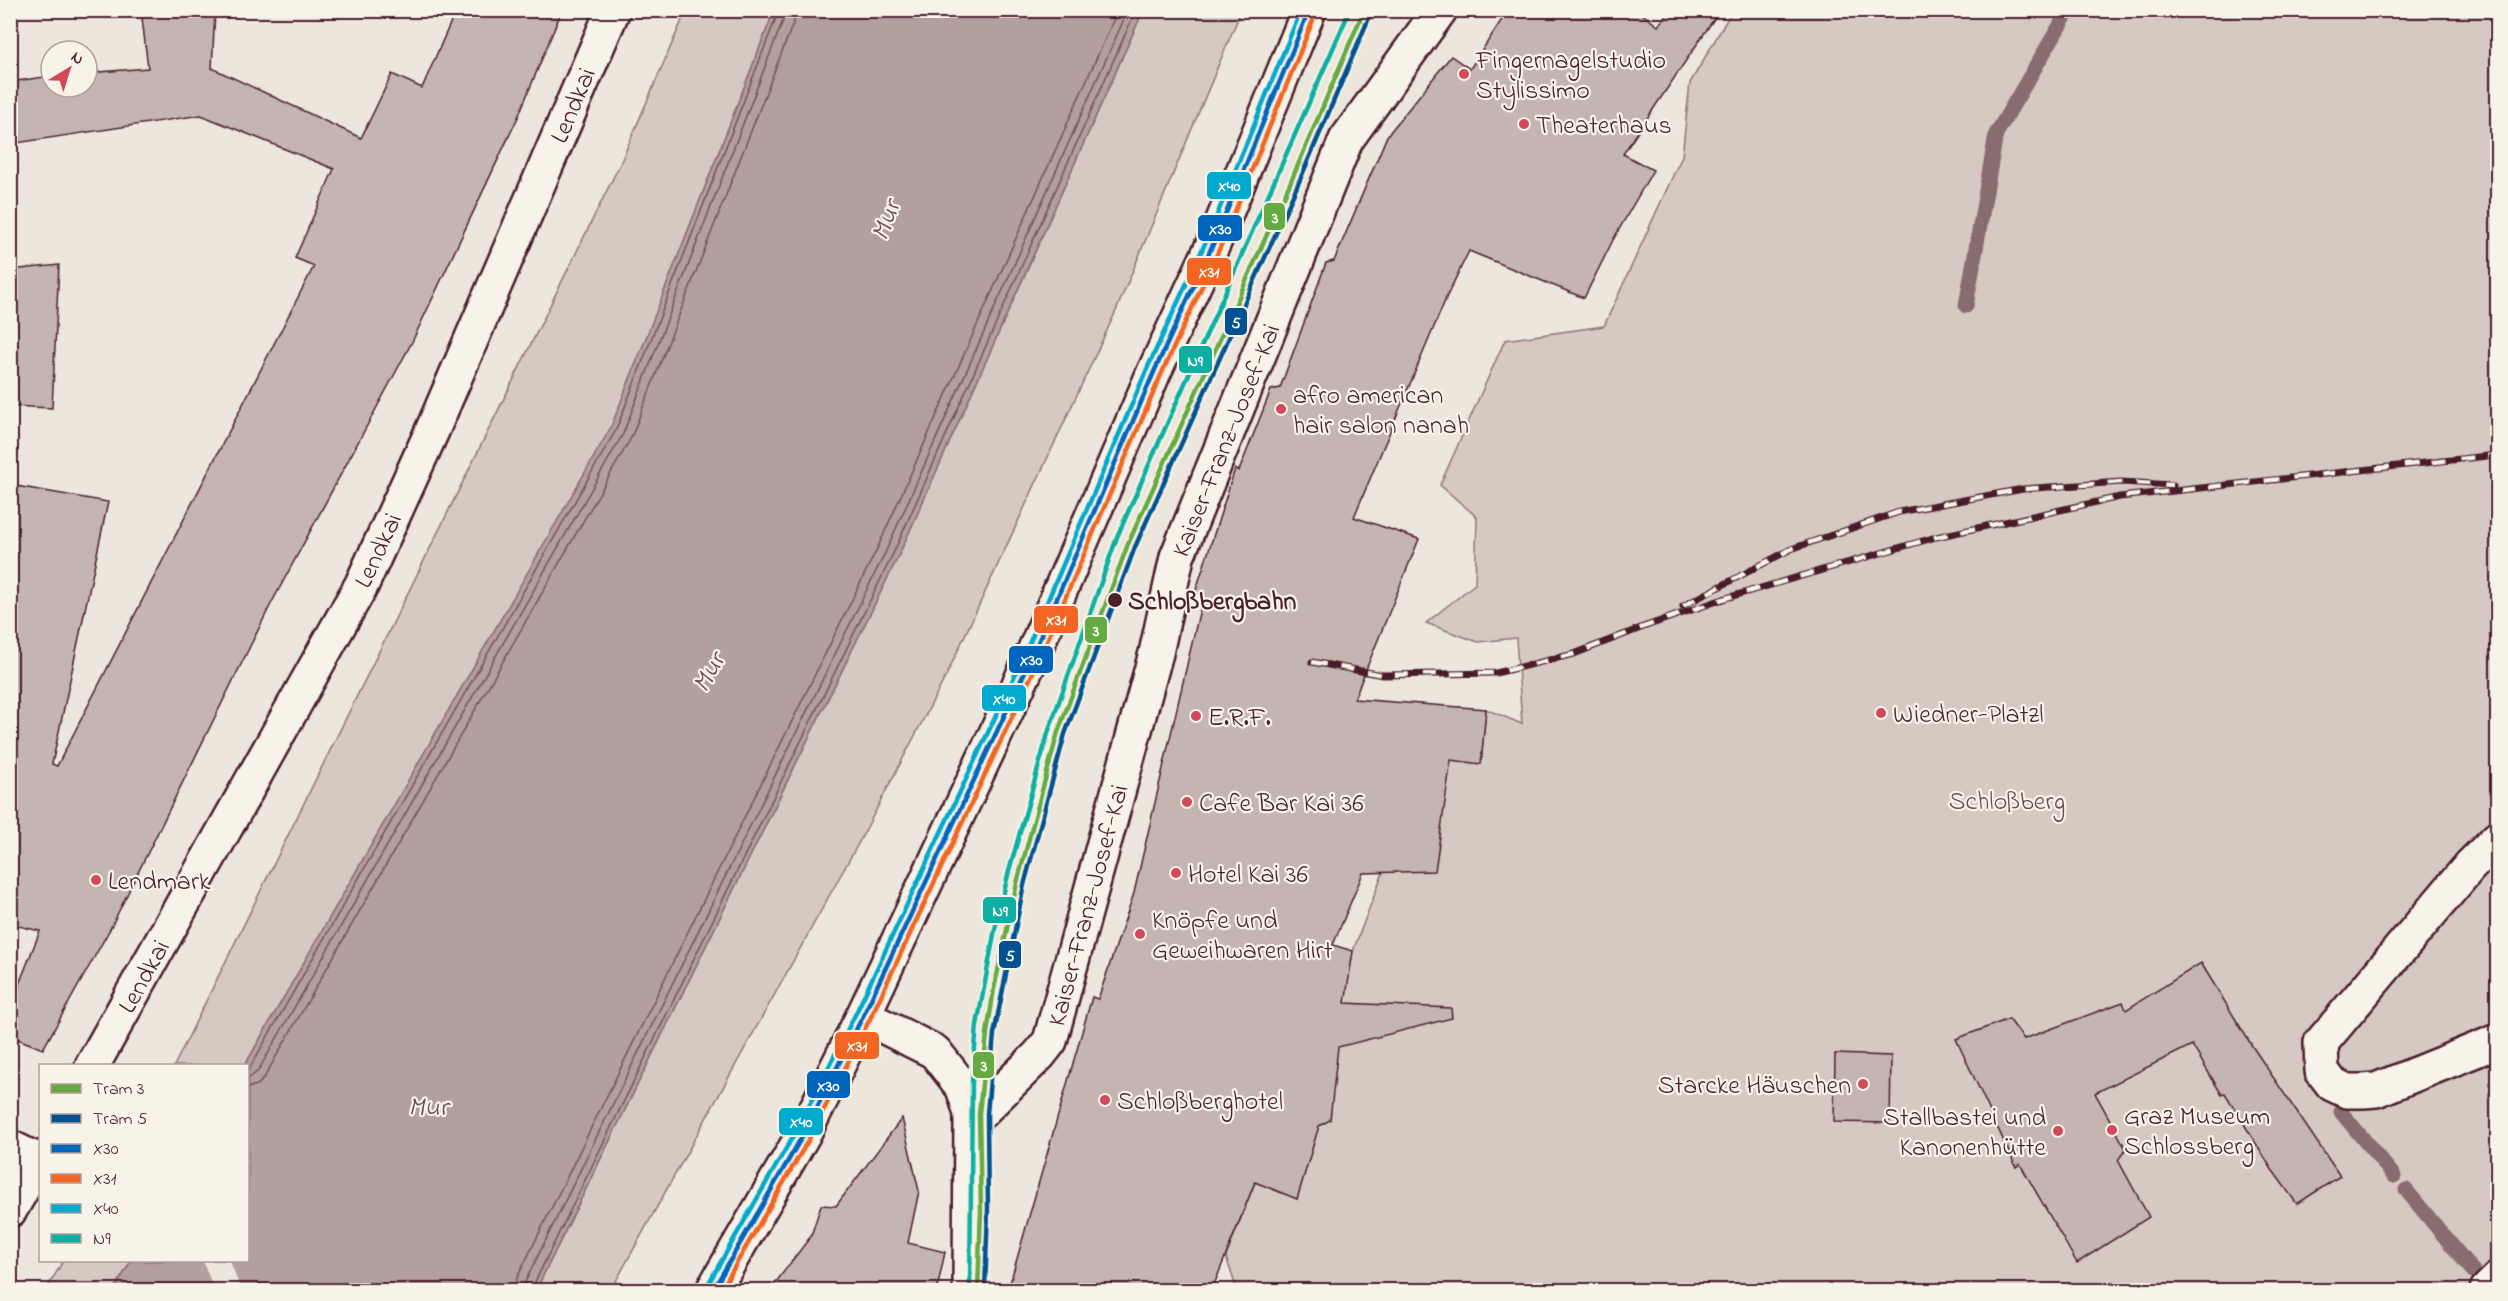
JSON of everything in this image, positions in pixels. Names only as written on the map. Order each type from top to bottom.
[{"type":"main road","name":"Lendkai","points":[[93,1064],[362,584],[432,430],[613,10]]},
{"type":"main road","points":[[713,1290],[803,1135],[862,1016],[1030,661],[1154,372],[1215,240],[1309,10]]},
{"type":"main road","name":"Kaiser-Franz-Josef-Kai","points":[[971,1114],[979,1114],[1039,1055],[1050,1041],[1156,653],[1177,557],[1346,140],[1440,10]]},
{"type":"main road","points":[[2498,838],[2470,866],[2321,1043],[2322,1071],[2332,1084],[2347,1091],[2376,1090],[2498,1041]]},
{"type":"main road","points":[[862,1016],[935,1052],[963,1088],[971,1114],[970,1290]]},
{"type":"main road","points":[[10,1210],[30,1155]]},
{"type":"main road","points":[[2487,1290],[2498,1279]]},
{"type":"green space","points":[[686,11],[774,11],[611,428],[246,1064],[175,1064],[620,164]]},
{"type":"green space","points":[[1143,11],[1241,11],[1116,311],[946,676],[864,833],[611,1290],[536,1290],[898,557]]},
{"type":"green space","name":"Schloßberg","points":[[1732,11],[2497,11],[2497,1290],[1237,1290],[1226,1257],[1255,1182],[1297,1199],[1333,1074],[1353,951],[1409,804],[1449,760],[1481,764],[1486,709],[1522,724],[1516,638],[1478,642],[1426,623],[1475,584],[1477,517],[1440,485],[1505,340],[1604,326],[1682,156],[1690,83]]},
{"type":"green space","points":[[62,1262],[130,1262],[114,1290],[46,1290]]},
{"type":"water","name":"Mur","points":[[774,11],[1143,11],[898,557],[536,1290],[114,1290],[130,1262],[249,1262],[249,1064],[246,1064],[611,427]]},
{"type":"pier","points":[[203,1262],[230,1262],[241,1290],[214,1290]]},
{"type":"building","points":[[141,10],[215,10],[212,68],[361,138],[392,74],[422,88],[456,10],[562,10],[518,117],[412,342],[271,604],[110,929],[43,1049],[10,1036],[10,1007],[40,931],[10,924],[10,485],[108,502],[52,764],[57,766],[314,266],[295,258],[334,169],[201,115],[10,144],[10,82],[39,78],[39,99],[99,99],[99,72],[148,68]]},
{"type":"building","points":[[1508,10],[1637,10],[1658,26],[1670,10],[1720,10],[1623,154],[1653,170],[1613,240],[1584,298],[1469,251],[1447,296],[1354,517],[1419,539],[1354,699],[1486,709],[1481,764],[1451,760],[1435,871],[1363,873],[1333,945],[1353,951],[1345,1003],[1451,1008],[1452,1018],[1338,1047],[1330,1120],[1319,1126],[1297,1199],[1255,1182],[1212,1290],[1008,1290],[1092,997],[1098,999],[1134,893],[1203,596],[1195,593],[1235,469],[1239,471],[1271,390],[1280,388],[1326,263],[1334,261],[1387,136],[1451,56],[1470,69]]},
{"type":"building","points":[[59,265],[52,408],[10,406],[10,270]]},
{"type":"building","name":"Stallbastei und Kanonenhütte","points":[[2201,963],[2252,1046],[2340,1176],[2297,1204],[2271,1168],[2225,1093],[2222,1095],[2192,1045],[2095,1093],[2126,1149],[2118,1160],[2149,1217],[2077,1263],[2020,1164],[2016,1167],[1956,1039],[2009,1019],[2024,1039],[2123,1002],[2126,1010]]},
{"type":"building","name":"Starcke Häuschen","points":[[1835,1054],[1891,1056],[1890,1123],[1834,1122]]},
{"type":"building","points":[[902,1118],[919,1191],[908,1243],[945,1252],[937,1290],[770,1290],[811,1236],[821,1205],[836,1206]]},
{"type":"waterway","points":[[1966,306],[1996,134],[2069,10]]},
{"type":"waterway","points":[[2341,1112],[2394,1176]]},
{"type":"waterway","points":[[2406,1190],[2473,1271]]},
{"type":"railway","points":[[1312,662],[1383,675],[1496,673],[1574,654],[1726,598],[1936,537],[2120,497],[2496,455]]},
{"type":"railway","points":[[1683,606],[1791,549],[1899,512],[2023,489],[2121,482],[2173,485]]},
{"type":"tram line","name":"3","points":[[978,1290],[981,1210],[979,1114],[987,1033],[1017,883],[1058,732],[1128,544],[1295,172],[1364,10]]},
{"type":"tram line","name":"5","points":[[985,1290],[988,1210],[987,1114],[994,1034],[1024,885],[1065,734],[1135,547],[1302,175],[1371,13]]},
{"type":"transit line","name":"X40","points":[[707,1286],[796,1131],[856,1013],[1023,658],[1147,369],[1208,237],[1301,10]]},
{"type":"transit line","name":"X30","points":[[713,1290],[803,1135],[863,1016],[1030,661],[1154,372],[1215,240],[1309,10]]},
{"type":"transit line","name":"N9","points":[[970,1290],[972,1082],[977,1025],[995,929],[1009,871],[1049,730],[1117,537],[1350,10]]},
{"type":"transit line","name":"X31","points":[[721,1290],[809,1139],[870,1019],[1037,664],[1161,375],[1222,243],[1316,13]]},
{"type":"place","name":"Fingernagelstudio Stylissimo","points":[[1464,74]]},
{"type":"place","name":"Theaterhaus","points":[[1524,124]]},
{"type":"place","name":"afro american hair salon nanah","points":[[1281,409]]},
{"type":"place","name":"Schloßbergbahn","points":[[1115,600]]},
{"type":"place","name":"Wiedner-Platzl","points":[[1881,713]]},
{"type":"place","name":"E.R.F.","points":[[1196,716]]},
{"type":"place","name":"Cafe Bar Kai 36","points":[[1187,802]]},
{"type":"place","name":"Hotel Kai 36","points":[[1176,873]]},
{"type":"place","name":"Lendmark","points":[[96,880]]},
{"type":"place","name":"Knöpfe und Geweihwaren Hirt","points":[[1140,934]]},
{"type":"place","name":"Starcke Häuschen","points":[[1863,1084]]},
{"type":"place","name":"Schloßberghotel","points":[[1105,1100]]},
{"type":"place","name":"Graz Museum Schlossberg","points":[[2112,1130]]},
{"type":"place","name":"Stallbastei und Kanonenhütte","points":[[2058,1131]]}]
